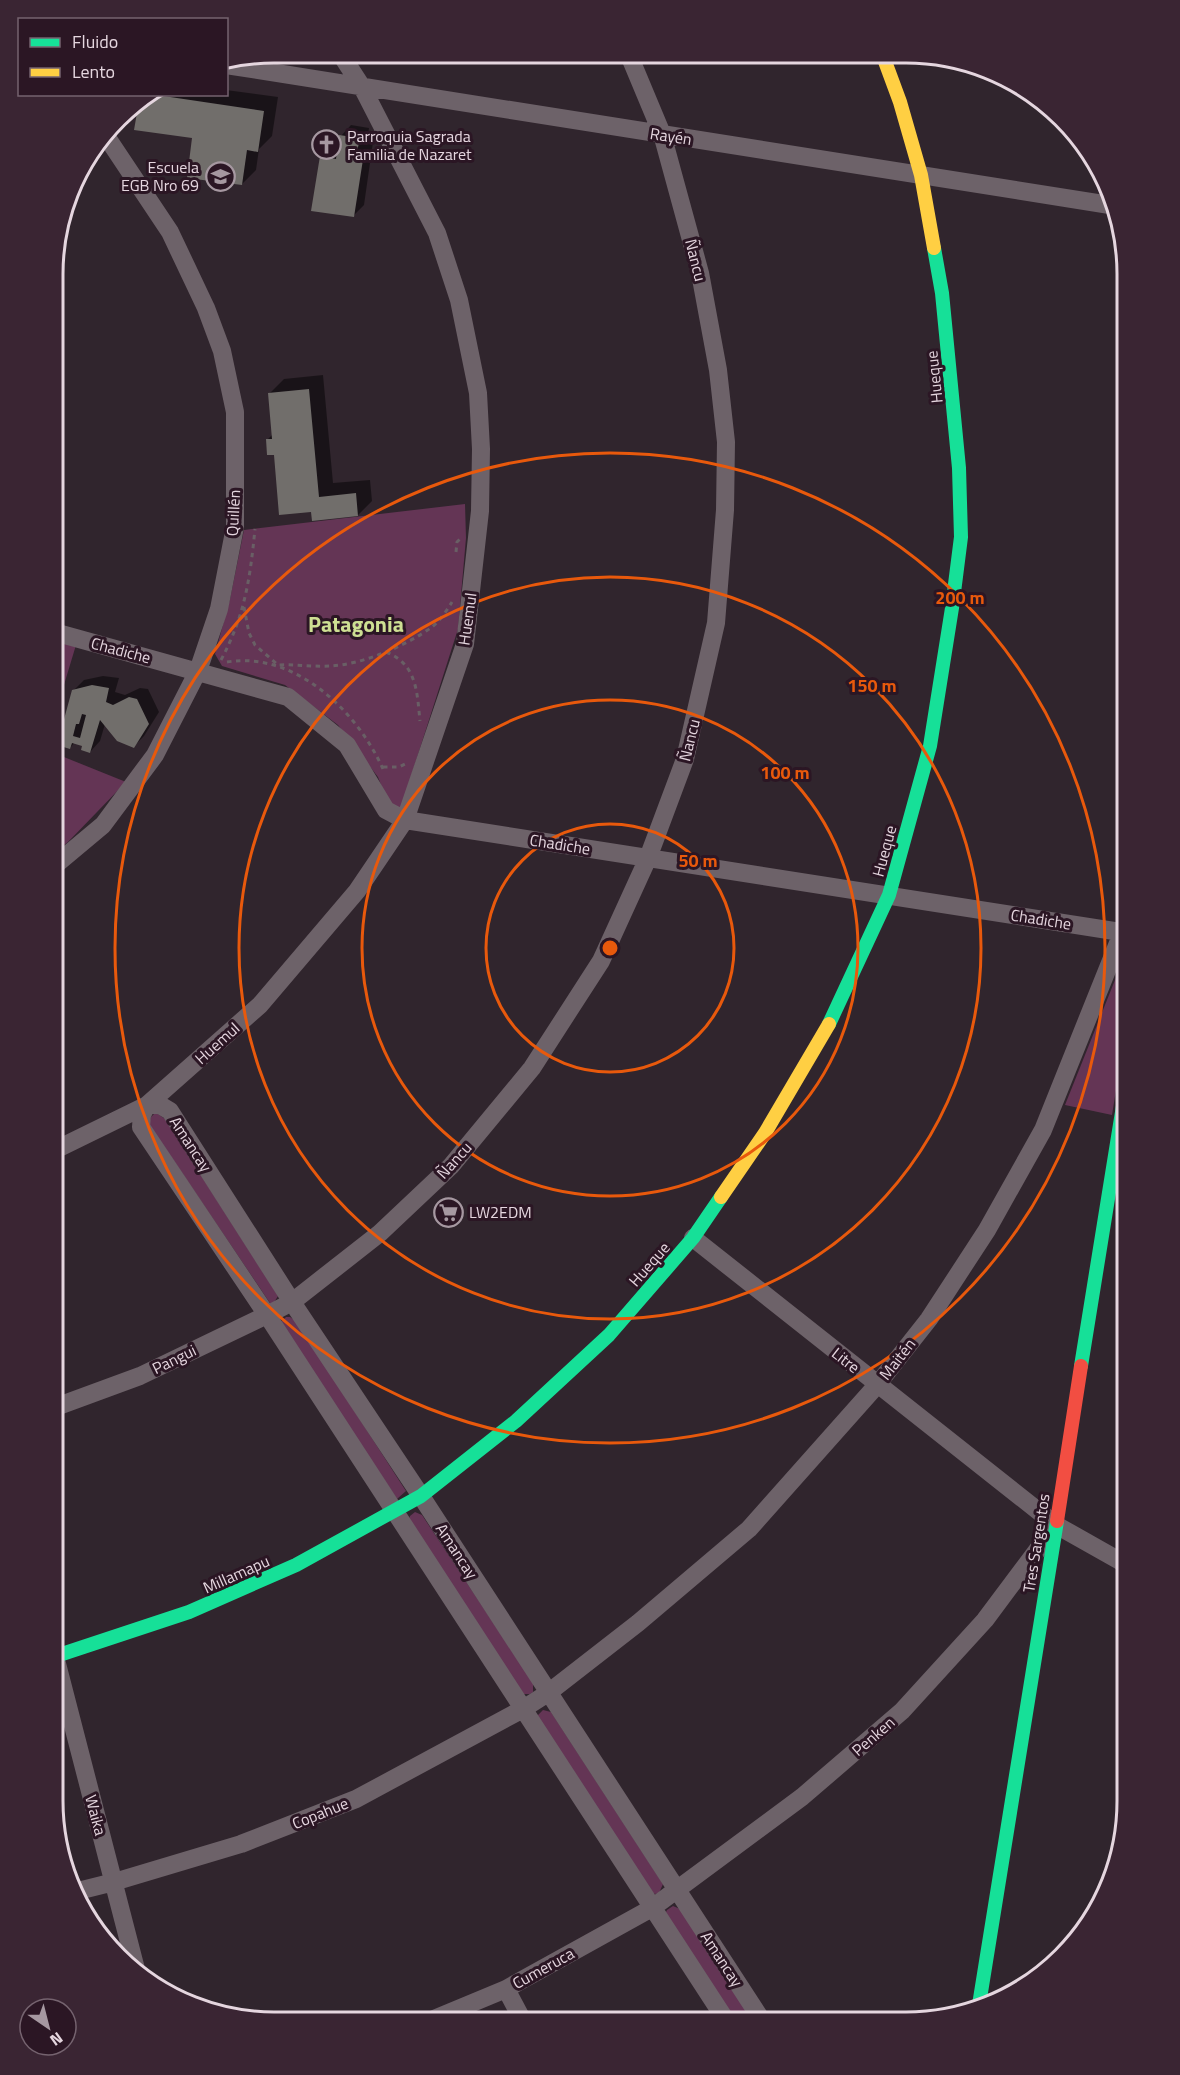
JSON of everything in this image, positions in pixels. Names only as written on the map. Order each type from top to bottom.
[{"type":"street","name":"Huemul","points":[[63,1146],[147,1105],[260,1005],[357,891],[405,820],[465,644],[480,511],[481,449],[478,393],[459,300],[437,233],[362,87],[346,63]]},
{"type":"street","name":"Ñancu","points":[[292,1302],[380,1233],[451,1166],[532,1068],[601,961],[648,858],[685,759],[716,623],[725,510],[726,442],[718,370],[700,273],[662,134],[632,63]]},
{"type":"street","name":"Hueque","points":[[421,1496],[516,1421],[609,1335],[693,1238],[765,1133],[833,1018],[889,895],[930,746],[961,537],[959,468],[942,293],[921,175],[900,102],[886,63]]},
{"type":"street","name":"Rayén","points":[[236,67],[1105,204]]},
{"type":"street","name":"Quillén","points":[[63,858],[103,825],[155,755],[198,671],[219,609],[235,527],[235,412],[222,351],[206,308],[170,232],[110,142]]},
{"type":"street","name":"Chadiche","points":[[63,634],[288,697],[347,745],[386,810],[405,820],[1117,932]]},
{"type":"street","name":"Maitén","points":[[548,1693],[638,1623],[749,1529],[877,1385],[929,1319],[987,1230],[1042,1130],[1117,952]]},
{"type":"street","name":"Amancay","points":[[720,2012],[267,1315],[141,1127],[142,1115],[147,1105],[160,1105],[170,1111],[292,1302],[757,2012]]},
{"type":"street","name":"Tres Sargentos","points":[[980,1999],[1117,1144]]},
{"type":"street","name":"Litre","points":[[693,1238],[1056,1525],[1117,1559]]},
{"type":"street","name":"Pangui","points":[[63,1404],[140,1376],[292,1302]]},
{"type":"street","name":"Millamapu","points":[[63,1653],[189,1612],[296,1565],[421,1496]]},
{"type":"street","name":"Penken","points":[[652,1908],[802,1797],[902,1711],[985,1620],[1056,1525]]},
{"type":"street","name":"Waika","points":[[63,1690],[133,1958]]},
{"type":"street","name":"Copahue","points":[[83,1890],[241,1844],[356,1799],[523,1709],[548,1693]]},
{"type":"street","name":"Cumeruca","points":[[451,2012],[507,1989],[652,1908]]},
{"type":"street","points":[[507,1989],[518,2012]]},
{"type":"path","points":[[220,663],[244,607],[250,582],[255,529]]},
{"type":"path","points":[[456,553],[457,542],[463,534]]},
{"type":"path","points":[[244,607],[249,633],[255,645],[278,665],[298,663],[329,666],[363,659],[405,643],[434,626],[455,598],[454,609]]},
{"type":"path","points":[[384,651],[398,657],[407,665],[417,688],[421,723],[424,712]]},
{"type":"path","points":[[382,767],[399,767],[407,763],[404,771]]},
{"type":"shaded area","points":[[465,504],[466,538],[458,629],[400,811],[387,801],[378,777],[338,725],[285,685],[222,666],[215,654],[230,599],[244,530]]},
{"type":"shaded area","points":[[63,642],[76,645],[63,688]]},
{"type":"shaded area","points":[[63,757],[126,782],[63,846]]},
{"type":"shaded area","points":[[1117,975],[1117,1084],[1112,1115],[1065,1105]]},
{"type":"shaded area","points":[[154,1114],[165,1119],[278,1296],[273,1304],[270,1303],[149,1124]]},
{"type":"shaded area","points":[[286,1317],[297,1322],[406,1491],[397,1499],[280,1323]]},
{"type":"shaded area","points":[[415,1512],[422,1515],[533,1683],[533,1692],[530,1694],[521,1694],[408,1523],[410,1516]]},
{"type":"shaded area","points":[[543,1710],[551,1712],[663,1884],[659,1893],[649,1891],[537,1716]]},
{"type":"shaded area","points":[[673,1906],[680,1909],[747,2012],[727,2012],[665,1914]]},
{"type":"building","points":[[161,96],[264,111],[258,152],[247,150],[242,185],[187,178],[192,138],[134,130],[137,114]]},
{"type":"building","points":[[339,135],[360,138],[357,152],[364,153],[354,217],[311,211],[320,156],[336,159]]},
{"type":"building","points":[[309,389],[319,497],[356,493],[358,516],[312,521],[311,512],[279,515],[274,455],[267,455],[266,439],[272,439],[268,393]]},
{"type":"building","points":[[92,685],[109,688],[106,702],[113,705],[129,697],[137,699],[149,724],[134,748],[117,741],[100,720],[90,753],[81,750],[82,746],[72,743],[70,749],[63,747],[63,723],[72,690]],"holes":[[[82,714],[86,715],[80,738],[73,736]]]},
{"type":"traffic: fast","points":[[829,1024],[889,895],[930,746],[952,608],[961,537],[959,468],[942,293],[934,248]]},
{"type":"traffic: fast","points":[[1081,1366],[1117,1143]]},
{"type":"traffic: fast","points":[[63,1654],[189,1612],[296,1565],[421,1496],[516,1421],[609,1335],[693,1238],[721,1197]]},
{"type":"traffic: fast","points":[[980,1999],[1057,1521]]},
{"type":"traffic: slow","points":[[886,63],[900,102],[921,175],[934,248]]},
{"type":"traffic: slow","points":[[721,1197],[765,1133],[829,1024]]},
{"type":"traffic: jam","points":[[1057,1521],[1081,1366]]},
{"type":"place","name":"Parroquia Sagrada Familia de Nazaret","points":[[326,145]]},
{"type":"place","name":"Escuela EGB Nro 69","points":[[220,176]]},
{"type":"place","name":"LW2EDM","points":[[448,1212]]},
{"type":"district","name":"Patagonia","points":[[356,624]]}]
